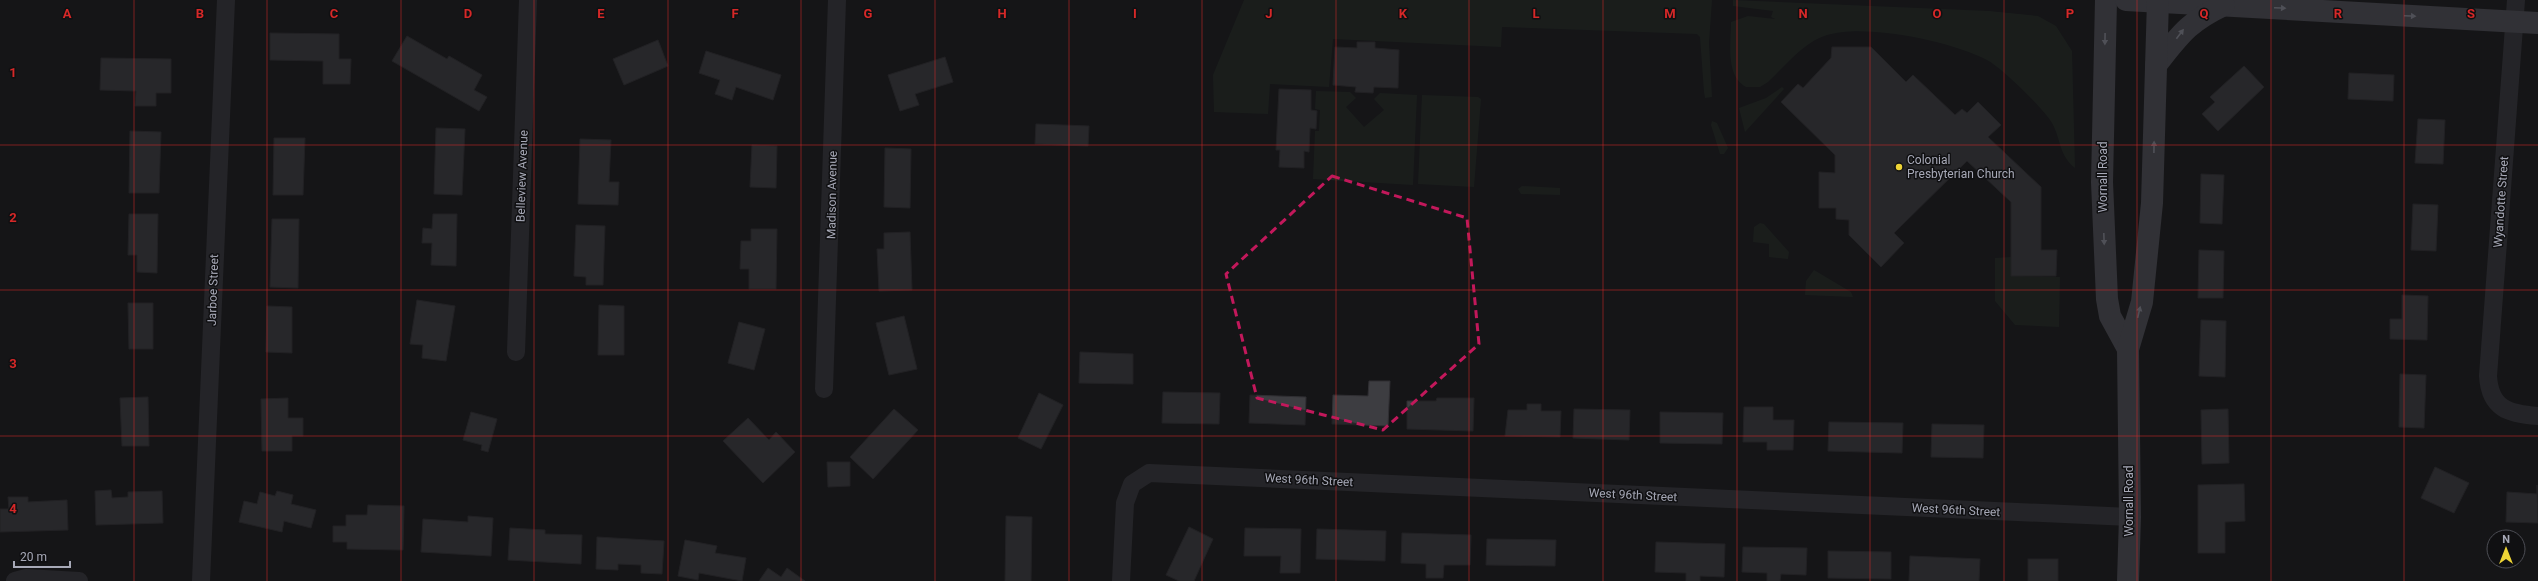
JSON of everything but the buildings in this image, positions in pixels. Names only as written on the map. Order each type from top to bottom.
[{"type":"main road","name":"Wornall Road","points":[[2106,0],[2102,182],[2107,299],[2110,316],[2128,349]]},
{"type":"main road","points":[[2126,0],[2538,23]]},
{"type":"main road","name":"Wornall Road","points":[[2128,581],[2130,518],[2128,349],[2142,302],[2152,203],[2158,1]]},
{"type":"main road","points":[[2156,65],[2184,29],[2204,14],[2225,5]]},
{"type":"street","name":"Jarboe Street","points":[[201,581],[226,0]]},
{"type":"street","name":"Belleview Avenue","points":[[516,352],[528,0]]},
{"type":"street","name":"Madison Avenue","points":[[824,389],[837,0]]},
{"type":"street","name":"Wyandotte Street","points":[[2516,0],[2488,376],[2489,390],[2501,408],[2521,415],[2538,416]]},
{"type":"street","name":"West 96th Street","points":[[1121,581],[1124,503],[1132,484],[1149,473],[2130,518]]},
{"type":"street","points":[[14,581],[26,578],[80,581]]},
{"type":"highlighted area","points":[[1332,176],[1467,218],[1479,344],[1383,430],[1257,398],[1226,274]]},
{"type":"shaded area","points":[[1244,0],[1712,0],[1709,43],[1712,97],[1705,98],[1700,37],[1697,34],[1502,27],[1501,47],[1333,39],[1329,87],[1270,84],[1268,114],[1214,112],[1213,75]]},
{"type":"shaded area","points":[[1733,0],[1989,11],[2038,16],[2056,26],[2072,51],[2075,168],[2065,156],[2052,122],[2035,102],[1993,64],[1972,53],[1953,46],[1908,36],[1863,31],[1843,32],[1827,35],[1803,48],[1768,82],[1760,87],[1746,87],[1739,82],[1732,67],[1730,48],[1731,22],[1748,16],[1775,19],[1771,17],[1773,11],[1733,6]]},
{"type":"shaded area","points":[[1782,87],[1784,89],[1745,132],[1739,108],[1766,98]]},
{"type":"shaded area","points":[[1316,91],[1350,92],[1356,98],[1346,107],[1364,127],[1384,110],[1374,99],[1380,93],[1417,95],[1413,185],[1313,179],[1315,131],[1319,131],[1320,110],[1315,109]]},
{"type":"shaded area","points":[[1422,95],[1478,97],[1481,99],[1474,187],[1418,184]]},
{"type":"shaded area","points":[[1712,121],[1717,123],[1728,148],[1724,154],[1720,154],[1711,125]]},
{"type":"shaded area","points":[[1522,186],[1560,188],[1560,195],[1521,194],[1518,189]]},
{"type":"shaded area","points":[[1760,223],[1764,224],[1789,252],[1788,259],[1769,257],[1769,244],[1753,242],[1754,227]]},
{"type":"shaded area","points":[[2011,257],[2011,276],[2060,277],[2059,327],[2015,325],[1995,301],[1995,258]]},
{"type":"shaded area","points":[[1814,270],[1851,292],[1853,297],[1805,295],[1806,281]]},
{"type":"place","name":"Colonial Presbyterian Church","points":[[1899,167]]}]
